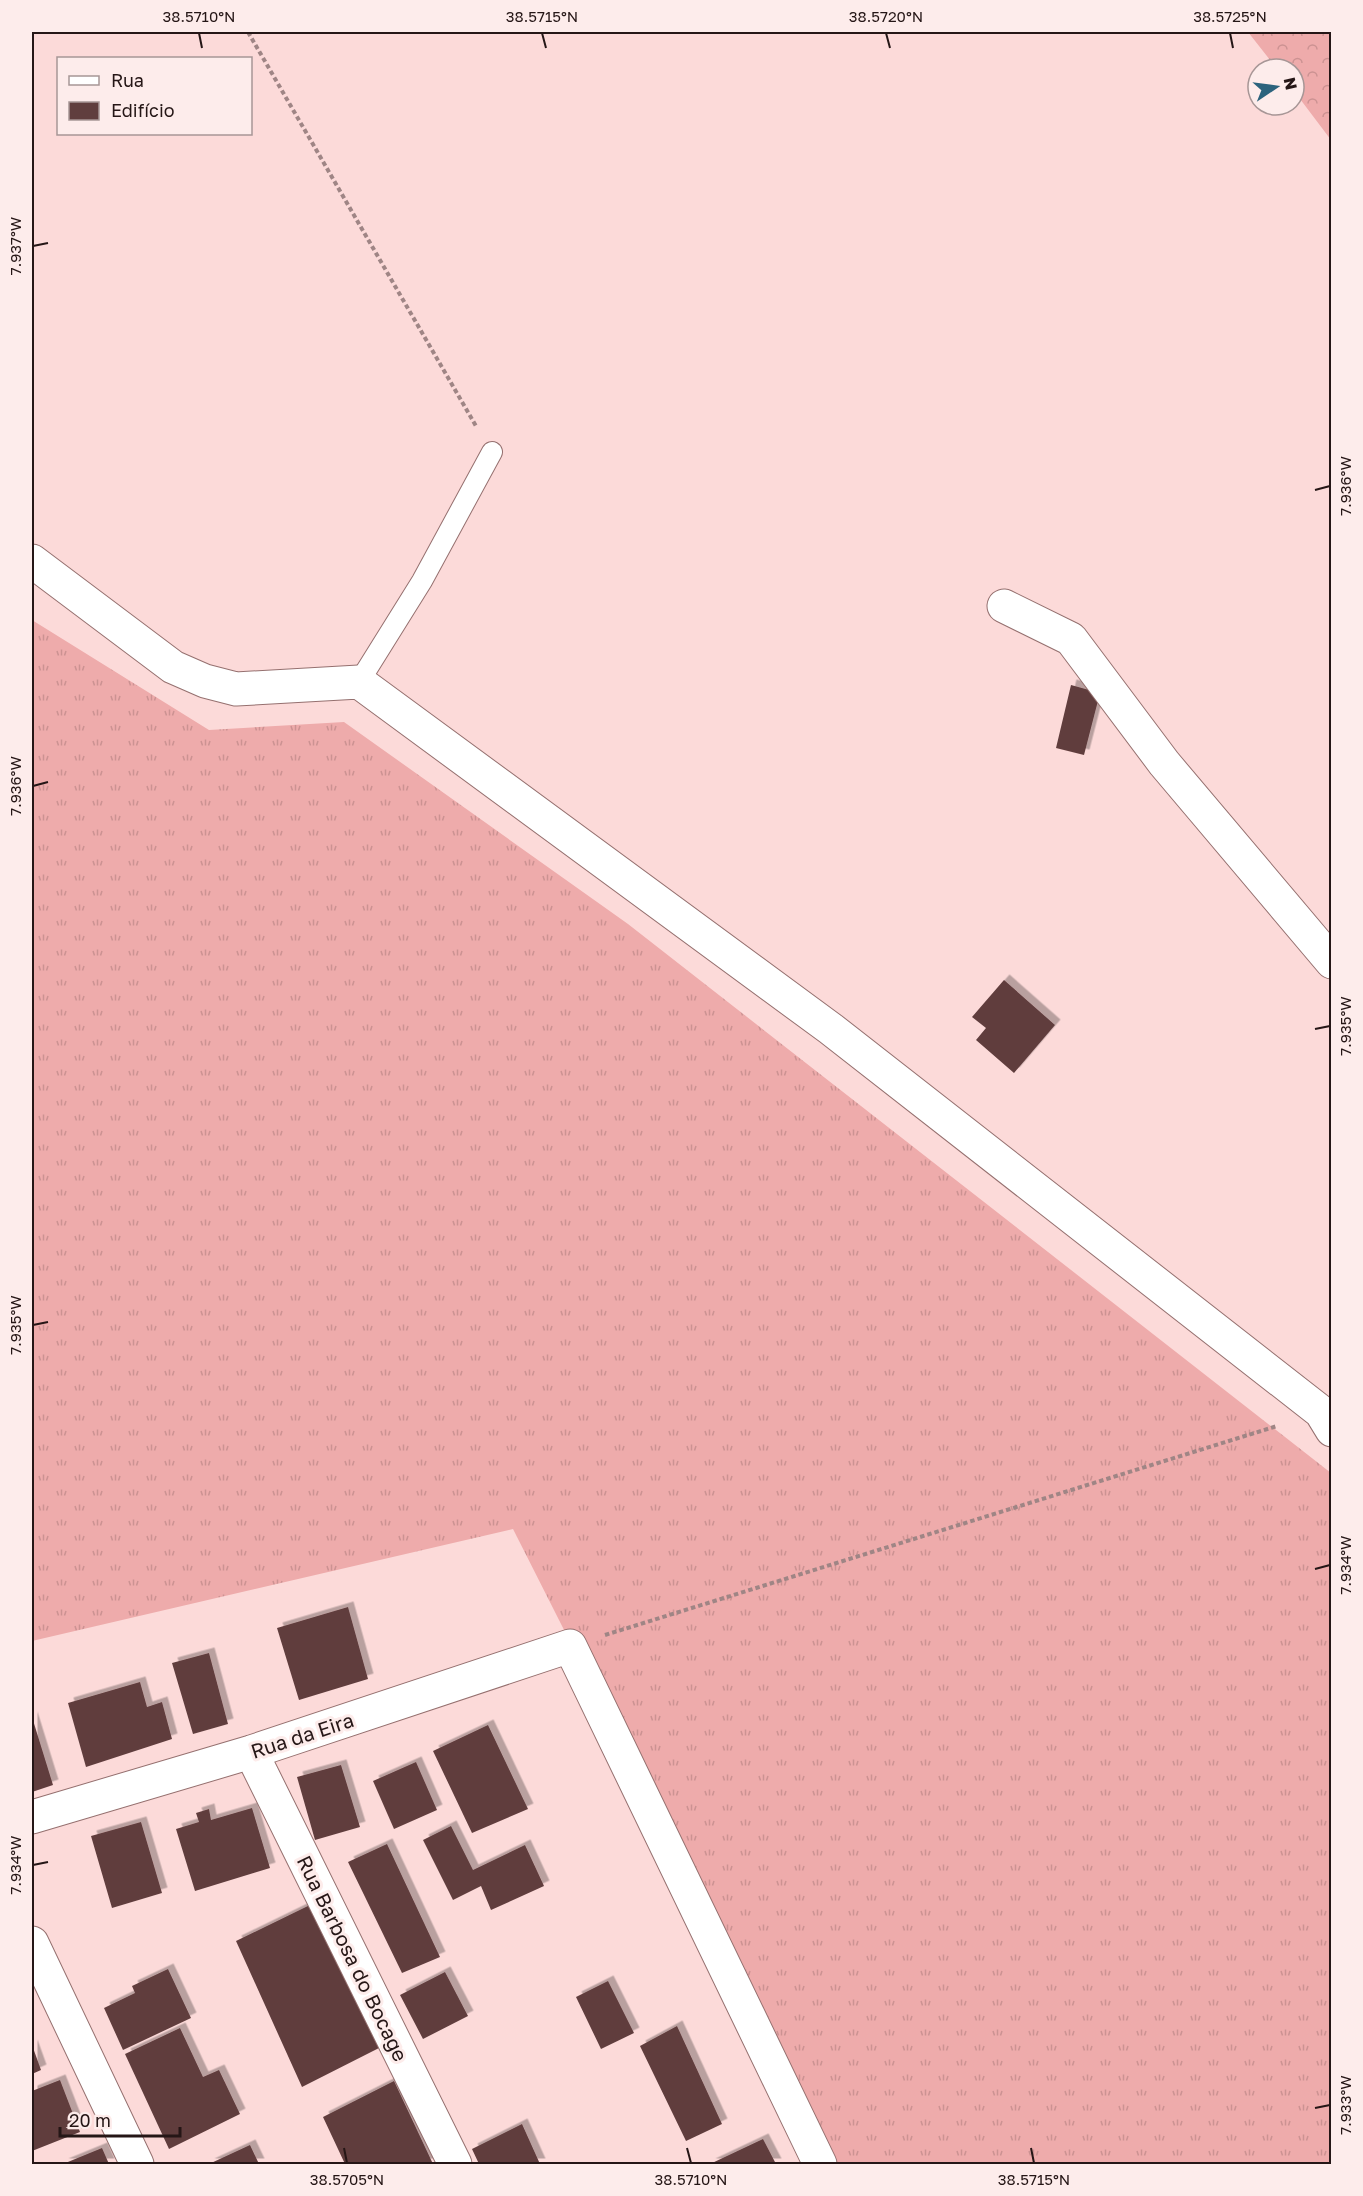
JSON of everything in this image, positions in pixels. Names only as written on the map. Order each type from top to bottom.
[{"type":"street","points":[[32,561],[173,667],[205,681],[236,689],[359,682],[831,1029],[1326,1421]]},
{"type":"street","points":[[1004,606],[1071,639],[1164,763],[1332,962]]},
{"type":"street","points":[[570,1646],[820,2164]]},
{"type":"street","name":"Rua da Eira","points":[[32,1817],[251,1752],[570,1646]]},
{"type":"street","name":"Rua Barbosa do Bocage","points":[[251,1752],[454,2164]]},
{"type":"street","points":[[32,1943],[137,2164]]},
{"type":"lane","points":[[359,682],[422,581],[492,452]]},
{"type":"path","points":[[248,32],[492,452]]},
{"type":"path","points":[[570,1646],[1326,1421]]},
{"type":"green space","points":[[1248,32],[1331,32],[1331,140],[1306,107],[1306,57],[1268,57]]},
{"type":"green space","points":[[32,620],[209,730],[344,722],[628,924],[1331,1473],[1331,2164],[834,2164],[513,1529],[32,1641]]},
{"type":"building","points":[[1071,685],[1100,693],[1084,755],[1056,748]]},
{"type":"building","points":[[1004,980],[1055,1025],[1014,1073],[976,1040],[986,1028],[972,1017]]},
{"type":"building","points":[[348,1607],[368,1679],[299,1700],[277,1628]]},
{"type":"building","points":[[209,1653],[228,1724],[193,1734],[172,1663]]},
{"type":"building","points":[[140,1682],[147,1707],[162,1702],[172,1739],[86,1767],[68,1703]]},
{"type":"building","points":[[32,1717],[53,1785],[32,1792]]},
{"type":"building","points":[[488,1725],[528,1809],[472,1833],[433,1751]]},
{"type":"building","points":[[416,1762],[437,1810],[394,1829],[373,1781]]},
{"type":"building","points":[[341,1765],[360,1827],[315,1840],[297,1777]]},
{"type":"building","points":[[252,1808],[270,1868],[195,1891],[176,1829],[199,1822],[196,1813],[209,1809],[211,1820]]},
{"type":"building","points":[[141,1822],[162,1893],[112,1908],[91,1836]]},
{"type":"building","points":[[451,1826],[473,1870],[525,1845],[544,1886],[491,1910],[481,1886],[453,1900],[423,1840]]},
{"type":"building","points":[[387,1844],[440,1957],[402,1973],[348,1862]]},
{"type":"building","points":[[312,1904],[379,2048],[302,2087],[236,1941]]},
{"type":"building","points":[[168,1969],[191,2018],[123,2050],[104,2008],[135,1993],[132,1986]]},
{"type":"building","points":[[445,1972],[468,2016],[423,2039],[400,1995]]},
{"type":"building","points":[[608,1981],[634,2033],[601,2049],[576,1997]]},
{"type":"building","points":[[677,2026],[722,2124],[686,2141],[640,2046]]},
{"type":"building","points":[[180,2028],[203,2077],[219,2070],[240,2114],[169,2149],[125,2054]]},
{"type":"building","points":[[32,2045],[41,2070],[32,2074]]},
{"type":"building","points":[[60,2080],[80,2132],[32,2151],[32,2091]]},
{"type":"building","points":[[394,2081],[433,2164],[345,2164],[323,2117]]},
{"type":"building","points":[[522,2124],[540,2164],[479,2164],[472,2149]]},
{"type":"building","points":[[763,2139],[776,2164],[710,2164]]},
{"type":"building","points":[[250,2145],[259,2164],[209,2164]]},
{"type":"building","points":[[102,2148],[109,2164],[63,2164]]}]
